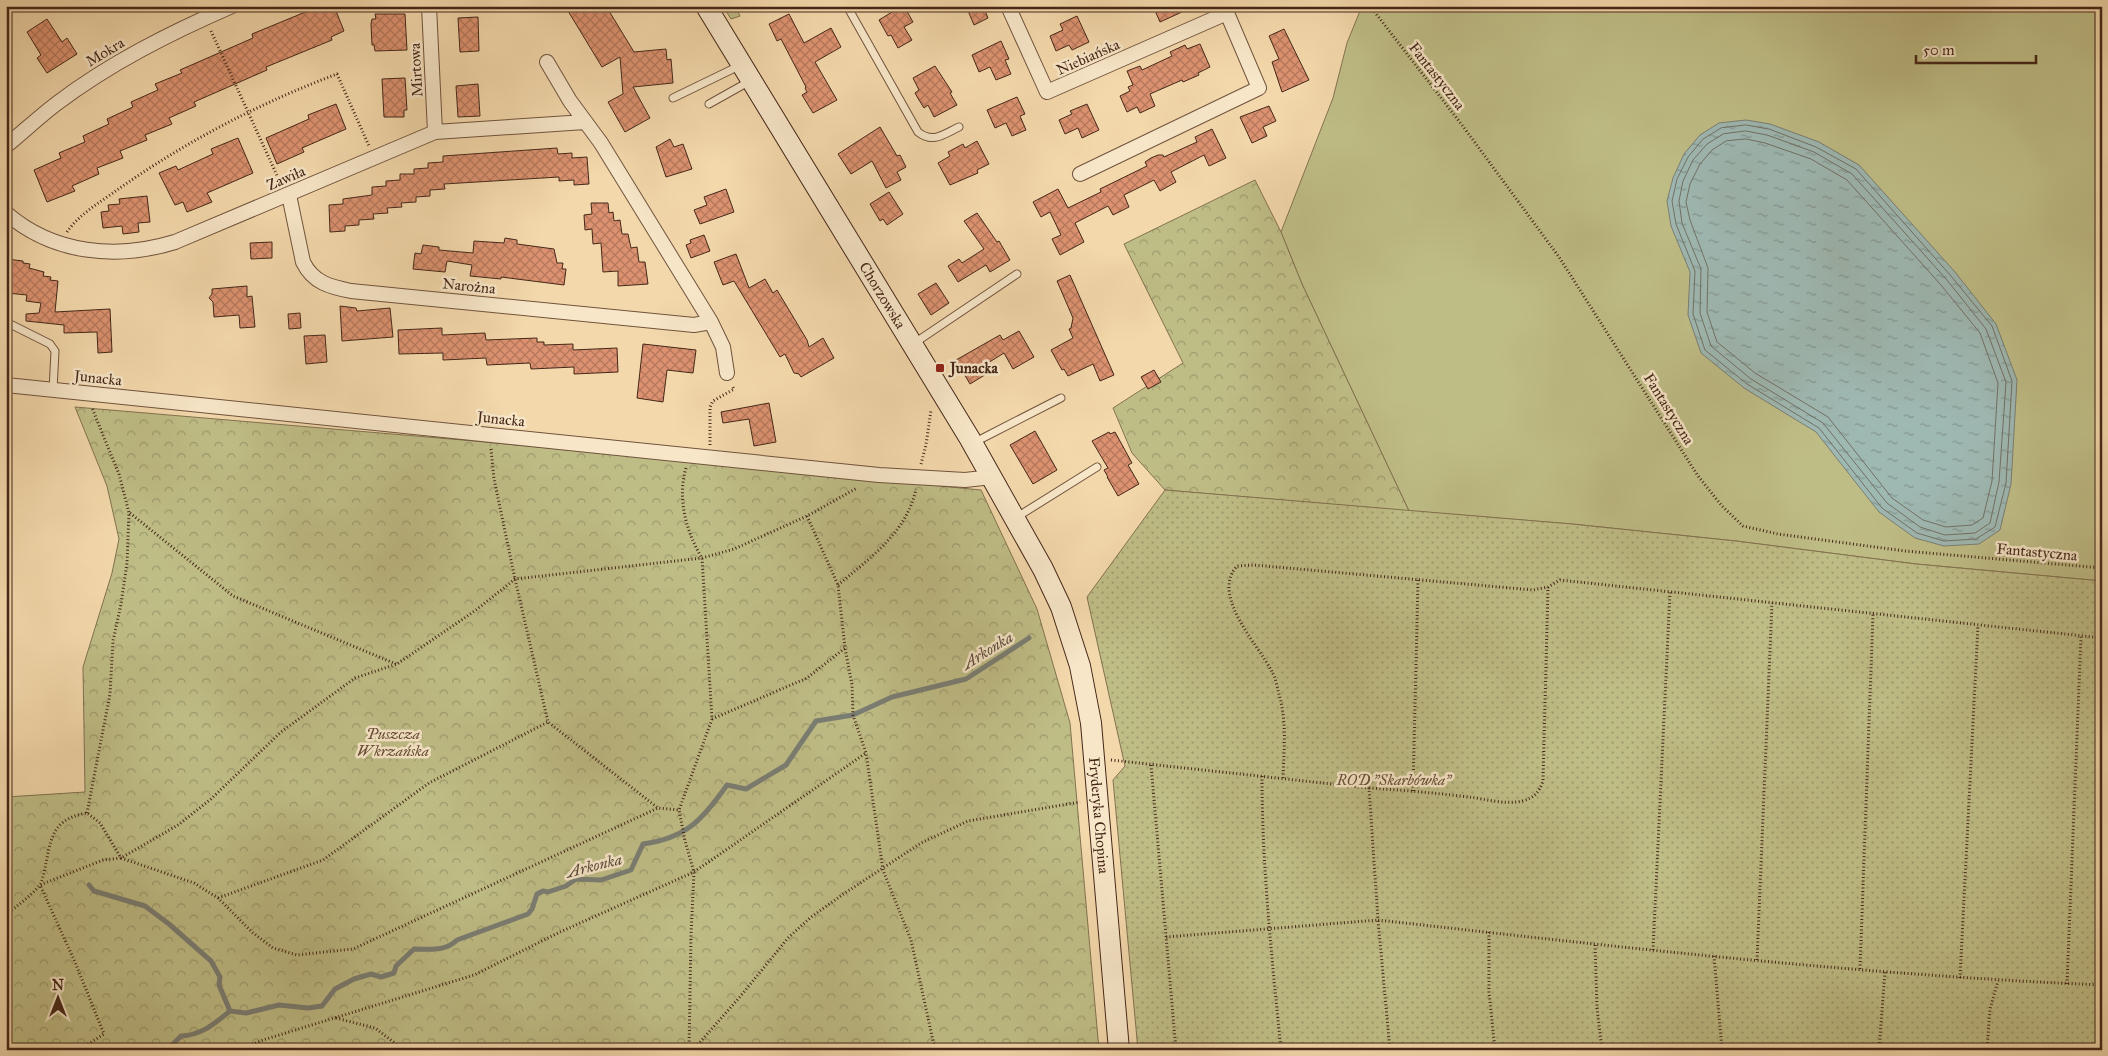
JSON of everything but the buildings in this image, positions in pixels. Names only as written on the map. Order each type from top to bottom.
[{"type":"street","name":"Mokra","points":[[6,146],[55,104],[87,82],[145,47],[232,6]]},
{"type":"street","name":"Mirtowa","points":[[429,6],[435,132]]},
{"type":"street","name":"Chorzowska","points":[[706,6],[992,477],[1052,588]]},
{"type":"street","name":"Niebiańska","points":[[1008,6],[1048,92],[1226,10],[1259,88],[1080,174]]},
{"type":"street","points":[[546,62],[570,101],[602,143],[711,322],[723,347],[727,373]]},
{"type":"street","name":"Zawiła","points":[[6,213],[37,234],[76,248],[108,252],[142,250],[159,246],[288,195],[435,132],[585,122]]},
{"type":"street","name":"Narożna","points":[[288,195],[303,262],[307,271],[324,284],[351,291],[694,325],[711,322]]},
{"type":"street","name":"Junacka","points":[[6,385],[690,454],[879,475],[965,480],[992,477]]},
{"type":"street","name":"Fryderyka Chopina","points":[[1052,588],[1069,629],[1080,666],[1088,704],[1098,798],[1119,1050]]},
{"type":"lane","points":[[847,6],[918,132],[924,137],[936,139],[959,127]]},
{"type":"lane","points":[[673,98],[746,72]]},
{"type":"lane","points":[[709,104],[746,72]]},
{"type":"lane","points":[[912,345],[1016,274]]},
{"type":"lane","points":[[6,322],[50,344],[55,352],[53,390]]},
{"type":"lane","points":[[981,439],[1061,398]]},
{"type":"lane","points":[[1015,518],[1097,467]]},
{"type":"path","name":"Fantastyczna","points":[[1370,6],[1559,257],[1698,476],[1722,506],[1743,526],[1778,534],[1905,552],[2102,568]]},
{"type":"path","points":[[205,18],[277,178],[288,195]]},
{"type":"path","points":[[62,244],[68,230],[102,200],[158,162],[195,140],[248,113],[294,91],[337,74],[370,149]]},
{"type":"path","points":[[709,456],[710,407],[713,401],[734,389],[727,373]]},
{"type":"path","points":[[86,394],[119,474],[129,513],[127,563],[113,641],[110,694],[87,813]]},
{"type":"path","points":[[838,585],[888,543],[913,504],[926,446],[930,410]]},
{"type":"path","points":[[489,434],[494,480],[514,579],[548,722],[658,808]]},
{"type":"path","points":[[690,454],[683,478],[683,505],[692,540],[702,558],[712,719],[679,810],[694,872],[691,936],[691,1050]]},
{"type":"path","points":[[6,914],[40,885],[102,860],[121,858],[178,825],[211,799],[281,732],[356,678],[397,664],[476,610],[514,579],[702,558],[734,548],[807,516],[879,475]]},
{"type":"path","points":[[129,513],[233,596],[397,664]]},
{"type":"path","points":[[807,516],[838,585],[845,648],[852,684],[853,715],[866,753],[883,870],[911,940],[936,1050]]},
{"type":"path","points":[[1283,778],[1285,727],[1280,696],[1273,672],[1235,614],[1230,592],[1231,573],[1237,566],[1254,565],[1534,590],[1560,580],[2102,638]]},
{"type":"path","points":[[1413,791],[1418,580]]},
{"type":"path","points":[[1094,758],[1504,802],[1520,802],[1533,797],[1540,791],[1543,781],[1548,586]]},
{"type":"path","points":[[1654,950],[1670,592]]},
{"type":"path","points":[[1757,960],[1772,603]]},
{"type":"path","points":[[1860,969],[1873,614]]},
{"type":"path","points":[[1960,978],[1978,625]]},
{"type":"path","points":[[2067,984],[2081,636]]},
{"type":"path","points":[[712,719],[807,678],[845,648]]},
{"type":"path","points":[[218,898],[323,860],[429,783],[548,722]]},
{"type":"path","points":[[239,1050],[263,1040],[474,974],[560,932],[694,872],[866,753]]},
{"type":"path","points":[[1151,765],[1176,1050]]},
{"type":"path","points":[[1262,776],[1262,825],[1269,929],[1281,1050]]},
{"type":"path","points":[[1369,788],[1378,920],[1390,1050]]},
{"type":"path","points":[[691,1050],[739,998],[788,938],[818,912],[922,842],[968,821],[1019,814],[1098,798]]},
{"type":"path","points":[[79,1050],[104,1034],[75,962],[40,885],[48,848],[57,829],[74,815],[87,813],[100,823],[121,858],[194,883],[218,898],[252,933],[272,948],[297,955],[353,949],[658,808],[679,810]]},
{"type":"path","points":[[1166,937],[1378,920],[1595,944],[1885,972],[1998,981],[2102,986]]},
{"type":"path","points":[[1489,932],[1489,992],[1495,1050]]},
{"type":"path","points":[[1595,944],[1597,1008],[1602,1050]]},
{"type":"path","points":[[1714,956],[1722,1050]]},
{"type":"path","points":[[1879,1050],[1885,972]]},
{"type":"path","points":[[1986,1050],[1990,1008],[1998,981]]},
{"type":"path","points":[[336,1018],[375,1028],[404,1050]]},
{"type":"green space","points":[[723,6],[735,6],[740,16],[731,19]]},
{"type":"green space","points":[[1362,6],[2102,6],[2102,581],[1916,564],[1736,541],[1572,524],[1409,511],[1302,284],[1281,232],[1333,98],[1347,43]]},
{"type":"green space","points":[[1255,180],[1281,232],[1302,284],[1409,511],[1165,490],[1132,453],[1113,408],[1183,363],[1124,244]]},
{"type":"green space","name":"Puszcza Wkrzańska","points":[[75,407],[486,442],[981,490],[1037,609],[1070,723],[1099,1050],[6,1050],[6,797],[85,792],[83,667],[112,573],[119,539],[107,486]]},
{"type":"green space","name":"ROD \"Skarbówka\"","points":[[1165,490],[1572,524],[1736,541],[1916,564],[2102,581],[2102,1050],[1138,1050],[1113,780],[1125,766],[1087,597]]},
{"type":"water","points":[[1746,120],[1770,124],[1819,142],[1859,165],[1955,272],[1996,324],[2017,380],[2011,484],[2000,530],[1979,544],[1944,546],[1915,538],[1879,512],[1816,432],[1744,388],[1701,353],[1688,315],[1690,272],[1671,226],[1667,201],[1673,178],[1684,154],[1700,135],[1719,123]]},
{"type":"waterway","name":"Arkonka","points":[[167,1050],[181,1036],[202,1031],[230,1011],[246,1013],[279,1005],[308,1008],[322,1006],[335,989],[354,979],[371,974],[381,977],[394,973],[396,966],[414,949],[442,948],[457,940],[528,914],[532,909],[537,894],[543,891],[548,892],[566,886],[576,879],[601,880],[631,870],[643,844],[683,832],[710,808],[727,785],[746,789],[786,765],[816,721],[853,715],[892,697],[966,679],[1029,638]]},
{"type":"waterway","points":[[89,885],[94,891],[145,906],[169,924],[211,961],[220,977],[219,985],[230,1011]]},
{"type":"place","name":"Junacka","points":[[940,368]]}]
